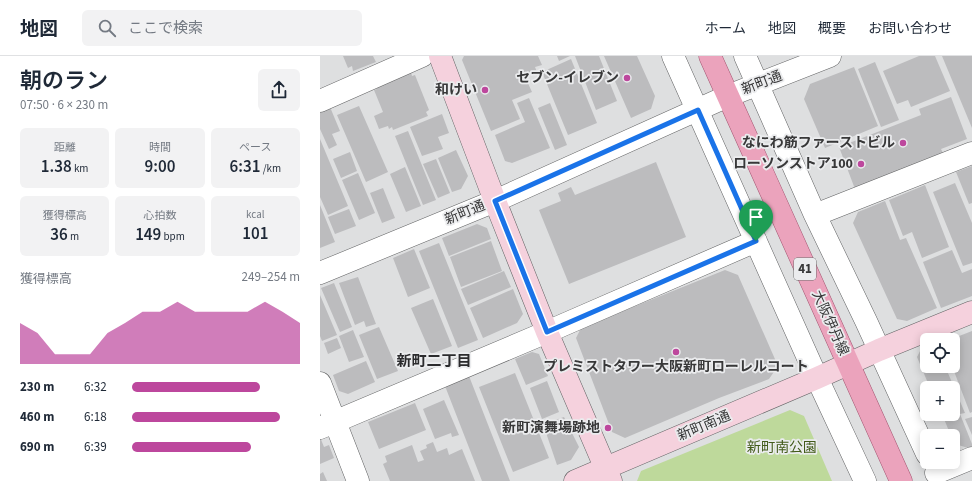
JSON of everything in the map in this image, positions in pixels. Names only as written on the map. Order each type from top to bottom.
[{"type":"main road","name":"大阪伊丹線","points":[[710,56],[728,96],[833,371],[901,481]]},
{"type":"street","points":[[320,100],[422,56]]},
{"type":"street","points":[[440,56],[547,332],[608,474]]},
{"type":"street","points":[[673,56],[756,241],[833,371],[865,481]]},
{"type":"street","points":[[745,56],[815,215],[920,439]]},
{"type":"street","name":"新町通","points":[[320,273],[495,201],[728,96],[830,56]]},
{"type":"street","points":[[815,215],[972,153]]},
{"type":"street","points":[[328,424],[547,332],[756,241]]},
{"type":"street","name":"新町南通","points":[[575,481],[608,474],[879,350],[972,312]]},
{"type":"street","points":[[320,383],[328,424],[358,481]]},
{"type":"street","points":[[935,472],[972,458]]},
{"type":"green space","name":"新町南公園","points":[[790,410],[804,416],[832,481],[637,481],[641,471]]},
{"type":"building","points":[[343,56],[373,56],[376,62],[353,71],[352,66],[348,68]]},
{"type":"building","points":[[464,56],[538,56],[542,65],[535,67],[537,72],[525,77],[532,92],[512,100],[520,119],[491,131],[462,60]]},
{"type":"building","points":[[557,56],[570,56],[559,61]]},
{"type":"building","points":[[575,56],[599,56],[617,101],[596,110]]},
{"type":"building","points":[[604,56],[637,56],[655,96],[651,109],[631,118]]},
{"type":"building","points":[[919,56],[935,56],[950,91],[911,107],[908,100],[897,104],[883,71]]},
{"type":"building","points":[[942,56],[972,56],[972,128]]},
{"type":"building","points":[[571,59],[597,123],[568,135],[542,72]]},
{"type":"building","points":[[875,62],[899,120],[881,127],[858,69]]},
{"type":"building","points":[[854,67],[878,126],[825,148],[804,99],[810,84]]},
{"type":"building","points":[[411,72],[412,76],[415,75],[429,110],[426,112],[428,116],[393,130],[392,127],[389,129],[388,126],[379,129],[374,116],[383,112],[374,90],[377,89],[375,85]]},
{"type":"building","name":"なにわ筋ファーストビル","points":[[951,97],[967,139],[941,149],[944,155],[855,189],[839,147],[921,115],[919,109]]},
{"type":"building","points":[[529,98],[550,148],[512,163],[505,161],[495,135],[525,122],[517,103]]},
{"type":"building","points":[[550,103],[567,145],[555,150],[538,108]]},
{"type":"building","points":[[359,106],[388,172],[366,182],[337,115]]},
{"type":"building","points":[[330,107],[340,131],[332,134],[337,145],[329,149],[320,129],[320,111]]},
{"type":"building","points":[[442,114],[449,133],[438,137],[443,149],[422,156],[410,127]]},
{"type":"building","points":[[408,131],[436,200],[423,205],[395,136]]},
{"type":"building","points":[[320,139],[348,206],[328,215],[320,197]]},
{"type":"building","points":[[456,150],[468,176],[461,189],[452,192],[438,158]]},
{"type":"building","points":[[350,152],[357,171],[341,178],[333,159]]},
{"type":"building","points":[[436,159],[450,193],[438,198],[423,164]]},
{"type":"building","points":[[656,162],[686,237],[569,284],[539,210],[561,201],[558,193],[571,187],[575,195]]},
{"type":"building","points":[[972,166],[972,203],[969,204],[956,172]]},
{"type":"building","points":[[405,167],[421,206],[406,212],[390,174]]},
{"type":"building","points":[[358,173],[375,213],[359,220],[342,180]]},
{"type":"building","points":[[955,183],[972,223],[972,263],[963,266],[933,192]]},
{"type":"building","points":[[925,185],[949,247],[922,258],[912,232],[903,236],[889,200]]},
{"type":"building","points":[[383,188],[395,218],[382,223],[370,193]]},
{"type":"building","points":[[885,201],[900,240],[906,238],[937,308],[907,321],[897,319],[853,223],[858,212]]},
{"type":"building","points":[[320,205],[335,242],[320,248]]},
{"type":"building","points":[[349,209],[356,226],[335,234],[328,217]]},
{"type":"building","points":[[477,224],[487,228],[491,239],[449,256],[442,238]]},
{"type":"building","points":[[491,241],[502,271],[461,287],[450,257]]},
{"type":"building","points":[[439,243],[478,340],[458,348],[419,251]]},
{"type":"building","points":[[414,249],[430,288],[408,297],[393,258]]},
{"type":"building","points":[[952,250],[962,273],[972,269],[972,296],[941,308],[923,262]]},
{"type":"building","name":"プレミストタワー大阪新町ローレルコート","points":[[725,270],[738,275],[778,366],[769,379],[719,398],[625,438],[612,432],[576,338],[581,328]]},
{"type":"building","points":[[504,271],[511,287],[468,305],[461,289]]},
{"type":"building","points":[[358,277],[376,324],[366,327],[364,321],[355,325],[339,283]]},
{"type":"building","points":[[334,283],[352,327],[340,332],[321,288]]},
{"type":"building","points":[[513,289],[523,314],[517,323],[483,338],[470,308]]},
{"type":"building","points":[[320,295],[337,335],[322,341],[320,336]]},
{"type":"building","points":[[433,299],[452,346],[431,354],[411,308]]},
{"type":"building","points":[[379,327],[398,371],[377,379],[359,335]]},
{"type":"building","points":[[353,330],[364,357],[349,362],[339,336]]},
{"type":"building","points":[[972,331],[972,412],[970,413],[960,387],[960,381],[958,381],[955,373],[960,373],[960,336]]},
{"type":"building","points":[[337,338],[341,348],[328,354],[324,343]]},
{"type":"building","points":[[920,351],[920,364],[917,357]]},
{"type":"building","points":[[532,352],[539,354],[548,376],[526,385],[515,359]]},
{"type":"building","points":[[366,361],[375,382],[348,394],[339,391],[333,375]]},
{"type":"building","points":[[515,373],[549,458],[513,472],[479,387]]},
{"type":"building","points":[[924,373],[948,373],[951,381],[927,381]]},
{"type":"building","points":[[469,376],[510,481],[482,481],[445,386]]},
{"type":"building","points":[[547,381],[559,412],[542,419],[530,388]]},
{"type":"building","points":[[444,400],[459,435],[452,437],[451,433],[435,439],[423,409]]},
{"type":"building","points":[[960,401],[965,413],[960,414]]},
{"type":"building","points":[[415,403],[426,430],[379,449],[368,422]]},
{"type":"building","points":[[960,414],[972,446],[968,448],[960,446],[960,429],[948,429],[945,421],[960,421]]},
{"type":"building","points":[[564,417],[579,447],[571,460],[557,465],[543,424]]},
{"type":"building","points":[[972,417],[972,435],[965,419]]},
{"type":"building","points":[[320,437],[324,447],[329,445],[334,458],[320,464]]},
{"type":"building","points":[[433,442],[437,452],[447,448],[449,455],[462,449],[475,481],[390,481],[383,464],[387,462],[385,456],[412,445],[418,462],[424,460],[420,451],[427,448],[426,445]]},
{"type":"building","points":[[323,472],[327,481],[320,481],[320,474]]},
{"type":"place","name":"セブン-イレブン","points":[[627,78]]},
{"type":"place","name":"和けい","points":[[485,90]]},
{"type":"place","name":"なにわ筋ファーストビル","points":[[903,143]]},
{"type":"place","name":"ローソンストア100","points":[[861,164]]},
{"type":"place","name":"プレミストタワー大阪新町ローレルコート","points":[[676,352]]},
{"type":"place","name":"新町演舞場跡地","points":[[608,428]]},
{"type":"district","name":"新町二丁目","points":[[434,361]]},
{"type":"route","points":[[698,110],[756,241],[547,332],[495,201],[698,110]]}]
